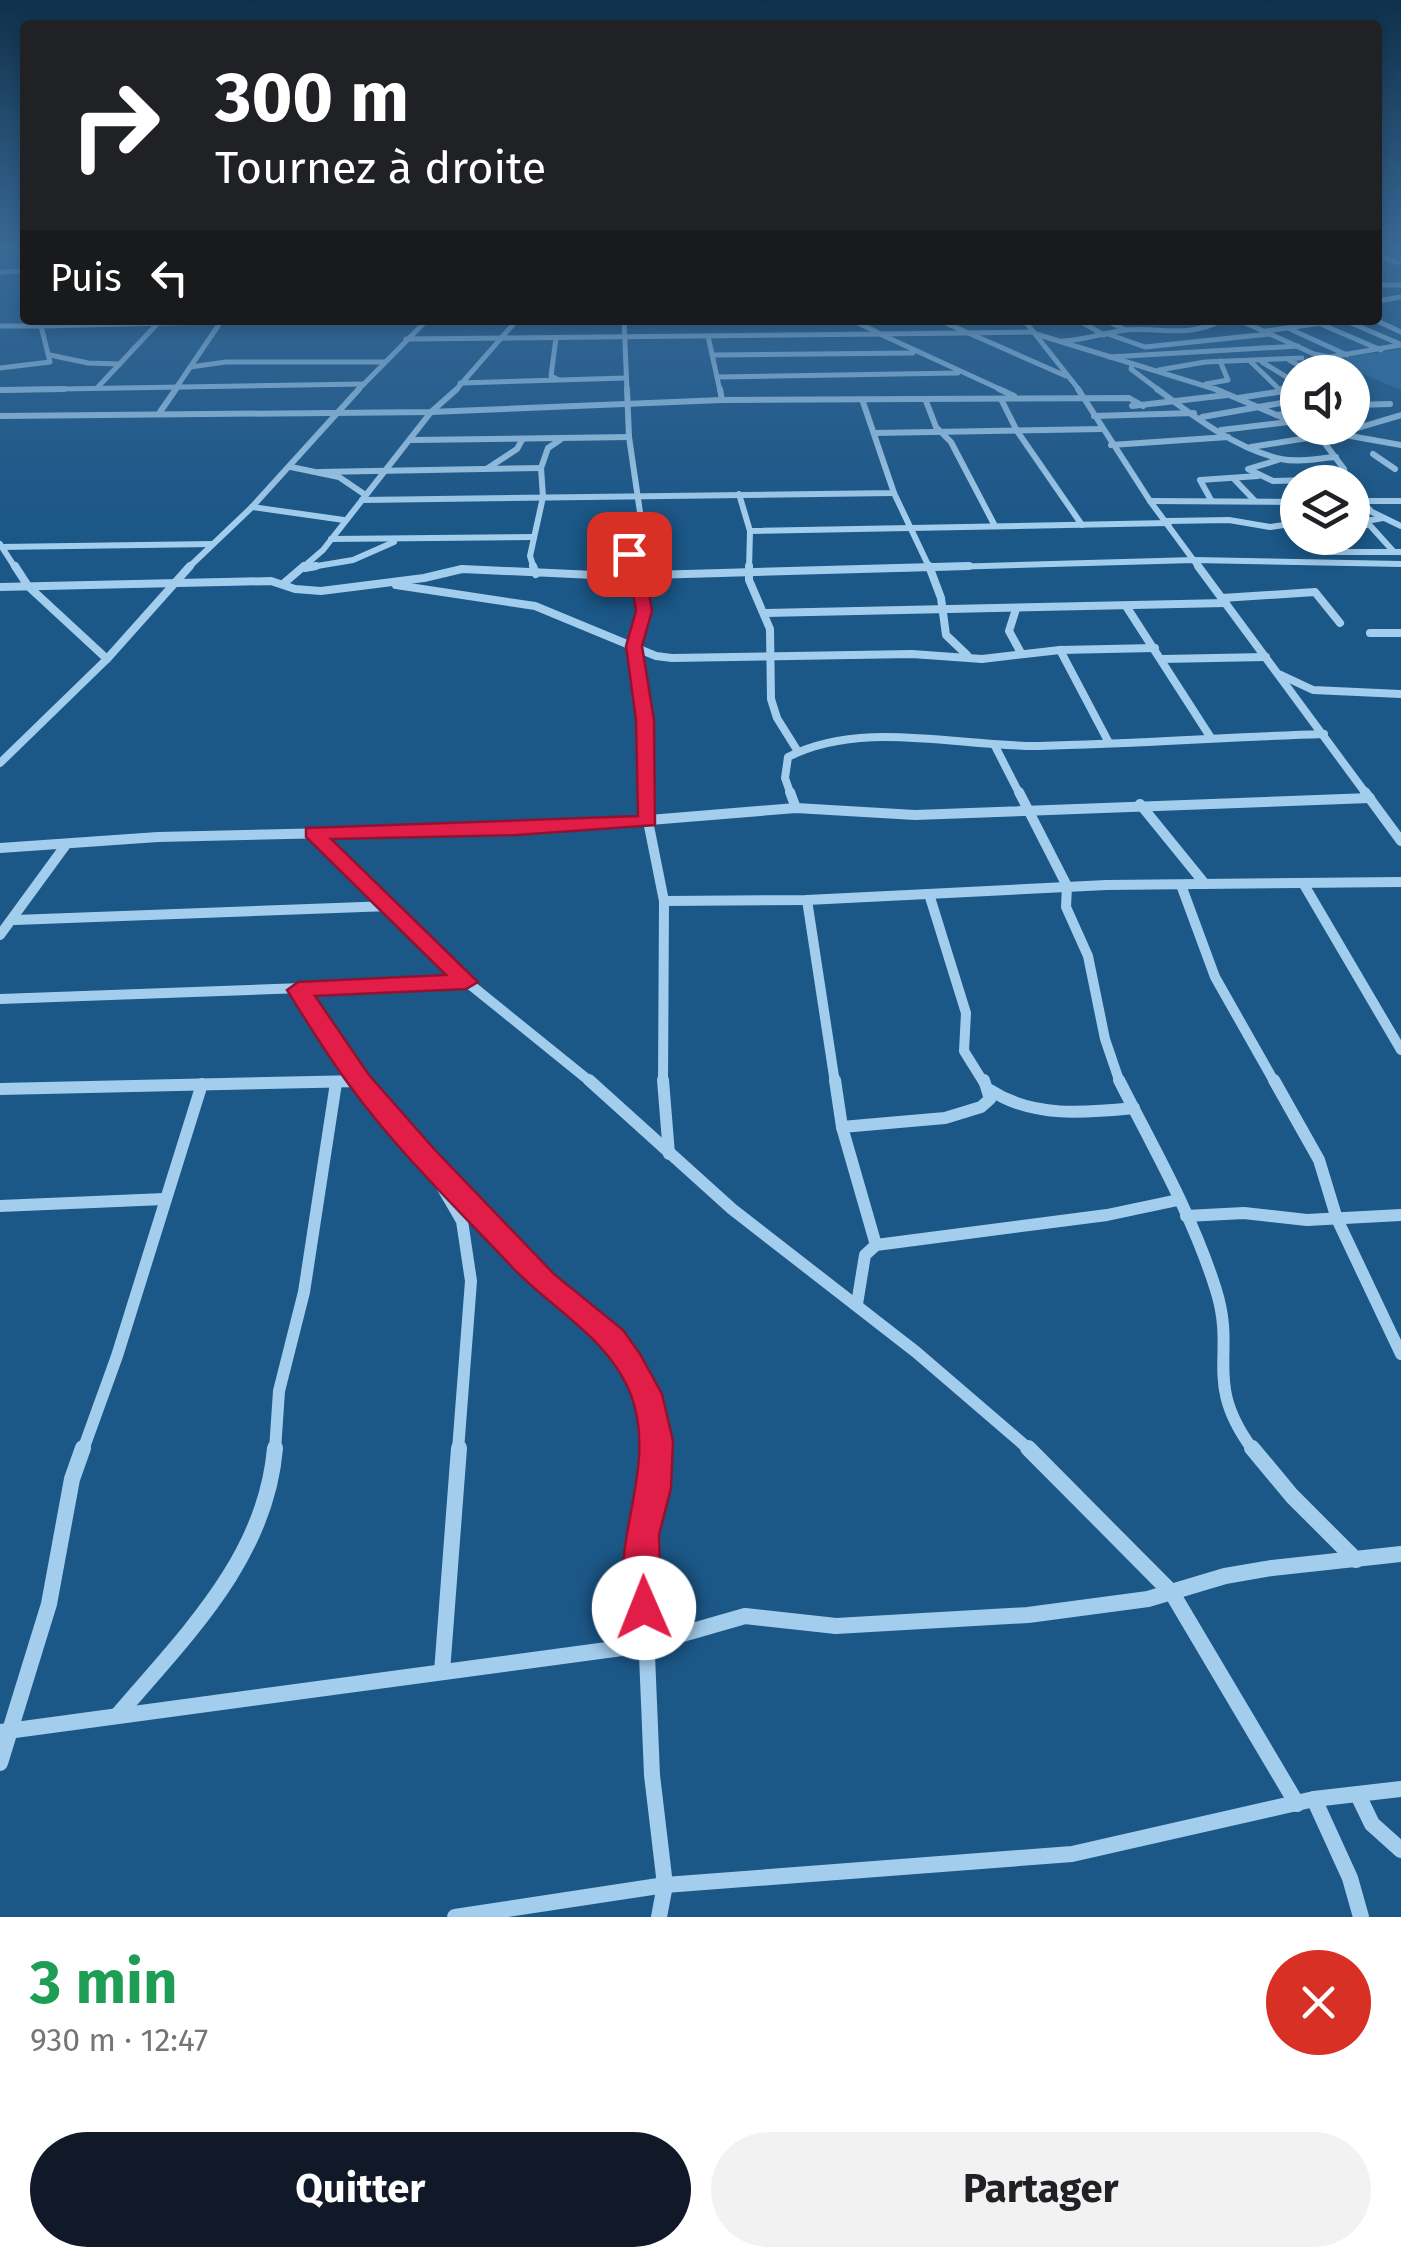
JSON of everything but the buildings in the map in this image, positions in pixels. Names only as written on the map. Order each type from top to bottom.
[{"type":"street","points":[[0,368],[50,362],[45,340]]},
{"type":"street","points":[[97,388],[142,340]]},
{"type":"street","points":[[160,412],[208,340]]},
{"type":"street","points":[[0,762],[107,659],[172,583],[252,507],[404,340]]},
{"type":"street","points":[[283,584],[305,568],[431,412],[500,340]]},
{"type":"street","points":[[556,340],[551,376],[563,380]]},
{"type":"street","points":[[624,340],[629,436],[640,530],[630,549],[627,576]]},
{"type":"street","points":[[709,340],[722,400]]},
{"type":"street","points":[[893,340],[1019,399]]},
{"type":"street","points":[[985,340],[1069,378]]},
{"type":"street","points":[[1041,340],[1085,398],[1101,429],[1150,501],[1401,841]]},
{"type":"street","points":[[1126,340],[1144,346],[1230,340]]},
{"type":"street","points":[[1255,340],[1274,349]]},
{"type":"street","points":[[1286,340],[1316,354],[1332,355]]},
{"type":"street","points":[[1314,340],[1346,355]]},
{"type":"street","points":[[1345,340],[1371,352]]},
{"type":"street","points":[[1359,340],[1382,350]]},
{"type":"street","points":[[1062,341],[1107,358],[1203,384],[1280,417]]},
{"type":"street","points":[[1217,342],[1242,361]]},
{"type":"street","points":[[1354,355],[1401,345]]},
{"type":"street","points":[[1107,358],[1298,346]]},
{"type":"street","points":[[713,355],[919,353]]},
{"type":"street","points":[[50,356],[120,364]]},
{"type":"street","points":[[1156,356],[1175,366]]},
{"type":"street","points":[[194,360],[384,362]]},
{"type":"street","points":[[1157,370],[1220,361],[1280,360]]},
{"type":"street","points":[[1203,384],[1228,380],[1220,361]]},
{"type":"street","points":[[1237,398],[1284,391],[1251,362]]},
{"type":"street","points":[[1261,362],[1280,373]]},
{"type":"street","points":[[190,367],[220,363]]},
{"type":"street","points":[[1132,365],[1141,377],[1229,437],[1281,459]]},
{"type":"street","points":[[717,377],[964,373]]},
{"type":"street","points":[[460,383],[626,378]]},
{"type":"street","points":[[0,390],[364,384]]},
{"type":"street","points":[[1132,406],[1228,395]]},
{"type":"street","points":[[0,416],[431,412],[722,400],[1129,398],[1144,406]]},
{"type":"street","points":[[1001,399],[1017,432],[1082,525]]},
{"type":"street","points":[[926,401],[995,526]]},
{"type":"street","points":[[863,402],[894,492],[929,566],[944,611],[948,641],[971,658]]},
{"type":"street","points":[[1094,416],[1199,415],[1280,403]]},
{"type":"street","points":[[1370,406],[1390,404]]},
{"type":"street","points":[[1276,415],[1280,414]]},
{"type":"street","points":[[1370,424],[1401,415]]},
{"type":"street","points":[[1220,430],[1280,424]]},
{"type":"street","points":[[874,433],[1101,429]]},
{"type":"street","points":[[412,440],[629,436]]},
{"type":"street","points":[[1112,445],[1229,437]]},
{"type":"street","points":[[536,574],[530,556],[543,496],[541,468],[546,450],[563,438]]},
{"type":"street","points":[[1370,438],[1399,443]]},
{"type":"street","points":[[1250,447],[1280,439]]},
{"type":"street","points":[[487,468],[517,449],[522,440]]},
{"type":"street","points":[[1325,445],[1340,465]]},
{"type":"street","points":[[1374,454],[1399,470]]},
{"type":"street","points":[[1258,476],[1249,466],[1281,459],[1336,457]]},
{"type":"street","points":[[290,467],[339,477],[363,497],[894,492]]},
{"type":"street","points":[[318,472],[541,468]]},
{"type":"street","points":[[1211,500],[1200,480],[1258,476],[1280,481]]},
{"type":"street","points":[[1234,479],[1255,501]]},
{"type":"street","points":[[739,494],[750,531],[747,571],[770,630],[768,657],[774,712],[797,750]]},
{"type":"street","points":[[1370,500],[1401,501]]},
{"type":"street","points":[[1150,501],[1280,502]]},
{"type":"street","points":[[252,507],[344,520]]},
{"type":"street","points":[[1370,509],[1401,526]]},
{"type":"street","points":[[1370,519],[1401,515]]},
{"type":"street","points":[[750,531],[1229,520],[1280,526]]},
{"type":"street","points":[[1370,527],[1397,552]]},
{"type":"street","points":[[330,539],[534,537]]},
{"type":"street","points":[[305,568],[353,560],[399,540]]},
{"type":"street","points":[[0,546],[214,544]]},
{"type":"street","points":[[0,546],[28,586],[107,659]]},
{"type":"street","points":[[1370,552],[1397,552]]},
{"type":"street","points":[[0,587],[274,581],[321,590],[458,569],[627,576],[1194,560],[1401,564]]},
{"type":"street","points":[[638,575],[644,611],[634,646],[645,720],[648,821],[664,901],[661,1010],[669,1155]]},
{"type":"street","points":[[385,582],[535,606],[672,658],[912,654],[971,658],[1060,650],[1155,648]]},
{"type":"street","points":[[765,613],[1126,606],[1315,592],[1340,622]]},
{"type":"street","points":[[1126,606],[1210,738]]},
{"type":"street","points":[[1016,609],[1009,631],[1021,654]]},
{"type":"street","points":[[1370,633],[1401,633]]},
{"type":"street","points":[[1060,650],[1108,741]]},
{"type":"street","points":[[1162,659],[1266,658]]},
{"type":"street","points":[[1278,674],[1313,690],[1401,694]]},
{"type":"street","points":[[796,808],[789,795],[788,757],[821,743],[898,739],[995,746],[1324,734]]},
{"type":"street","points":[[995,746],[1067,886],[1066,915],[1089,958],[1092,988],[1113,1067],[1186,1216],[1222,1304],[1225,1323],[1218,1370],[1234,1422],[1262,1463],[1356,1560]]},
{"type":"street","points":[[0,848],[158,837],[517,829],[796,808],[915,816],[1029,808],[1370,798]]},
{"type":"street","points":[[1140,804],[1205,884]]},
{"type":"street","points":[[313,833],[466,982],[606,1094],[669,1155],[857,1304],[1026,1446],[1172,1592],[1306,1801],[1350,1878],[1361,1917]]},
{"type":"street","points":[[0,935],[15,920],[66,846]]},
{"type":"street","points":[[664,901],[807,900],[1067,886],[1401,882]]},
{"type":"street","points":[[1180,884],[1215,977],[1319,1160],[1337,1219],[1401,1354]]},
{"type":"street","points":[[1303,884],[1401,1050]]},
{"type":"street","points":[[929,894],[966,1013],[964,1050],[990,1090],[1008,1103],[1026,1108],[1134,1108]]},
{"type":"street","points":[[807,900],[842,1127],[876,1245]]},
{"type":"street","points":[[15,920],[390,906]]},
{"type":"street","points":[[0,999],[466,982]]},
{"type":"street","points":[[298,990],[360,1081],[425,1157],[544,1282],[613,1338],[646,1394],[658,1441],[654,1488],[642,1535],[644,1645],[665,1885],[659,1917]]},
{"type":"street","points":[[0,1089],[360,1081]]},
{"type":"street","points":[[118,1716],[223,1590],[262,1516],[273,1471],[279,1392],[304,1292],[323,1187],[336,1083]]},
{"type":"street","points":[[0,1764],[6,1731],[49,1604],[72,1479],[117,1356],[202,1084]]},
{"type":"street","points":[[842,1127],[977,1112],[987,1106],[990,1090]]},
{"type":"street","points":[[425,1157],[462,1221],[471,1281],[442,1672]]},
{"type":"street","points":[[0,1206],[164,1199]]},
{"type":"street","points":[[857,1304],[865,1255],[876,1245],[1107,1215],[1178,1200]]},
{"type":"street","points":[[1186,1216],[1244,1213],[1337,1219],[1401,1215]]},
{"type":"street","points":[[6,1731],[644,1645],[745,1616],[836,1626],[955,1620],[1076,1608],[1172,1592],[1256,1571],[1401,1554]]},
{"type":"street","points":[[455,1917],[665,1885],[1072,1854],[1306,1801],[1401,1789]]},
{"type":"street","points":[[1358,1794],[1372,1824],[1401,1850]]},
{"type":"shaded area","points":[[1401,349],[1401,390],[1370,377],[1370,355],[1362,355]]},
{"type":"route","points":[[629,554],[627,576],[638,575],[644,611],[634,646],[645,720],[648,821],[552,828],[313,833],[466,982],[298,990],[360,1081],[425,1157],[512,1244],[544,1282],[613,1338],[630,1363],[646,1394],[658,1441],[657,1471],[642,1535],[644,1608]]}]
